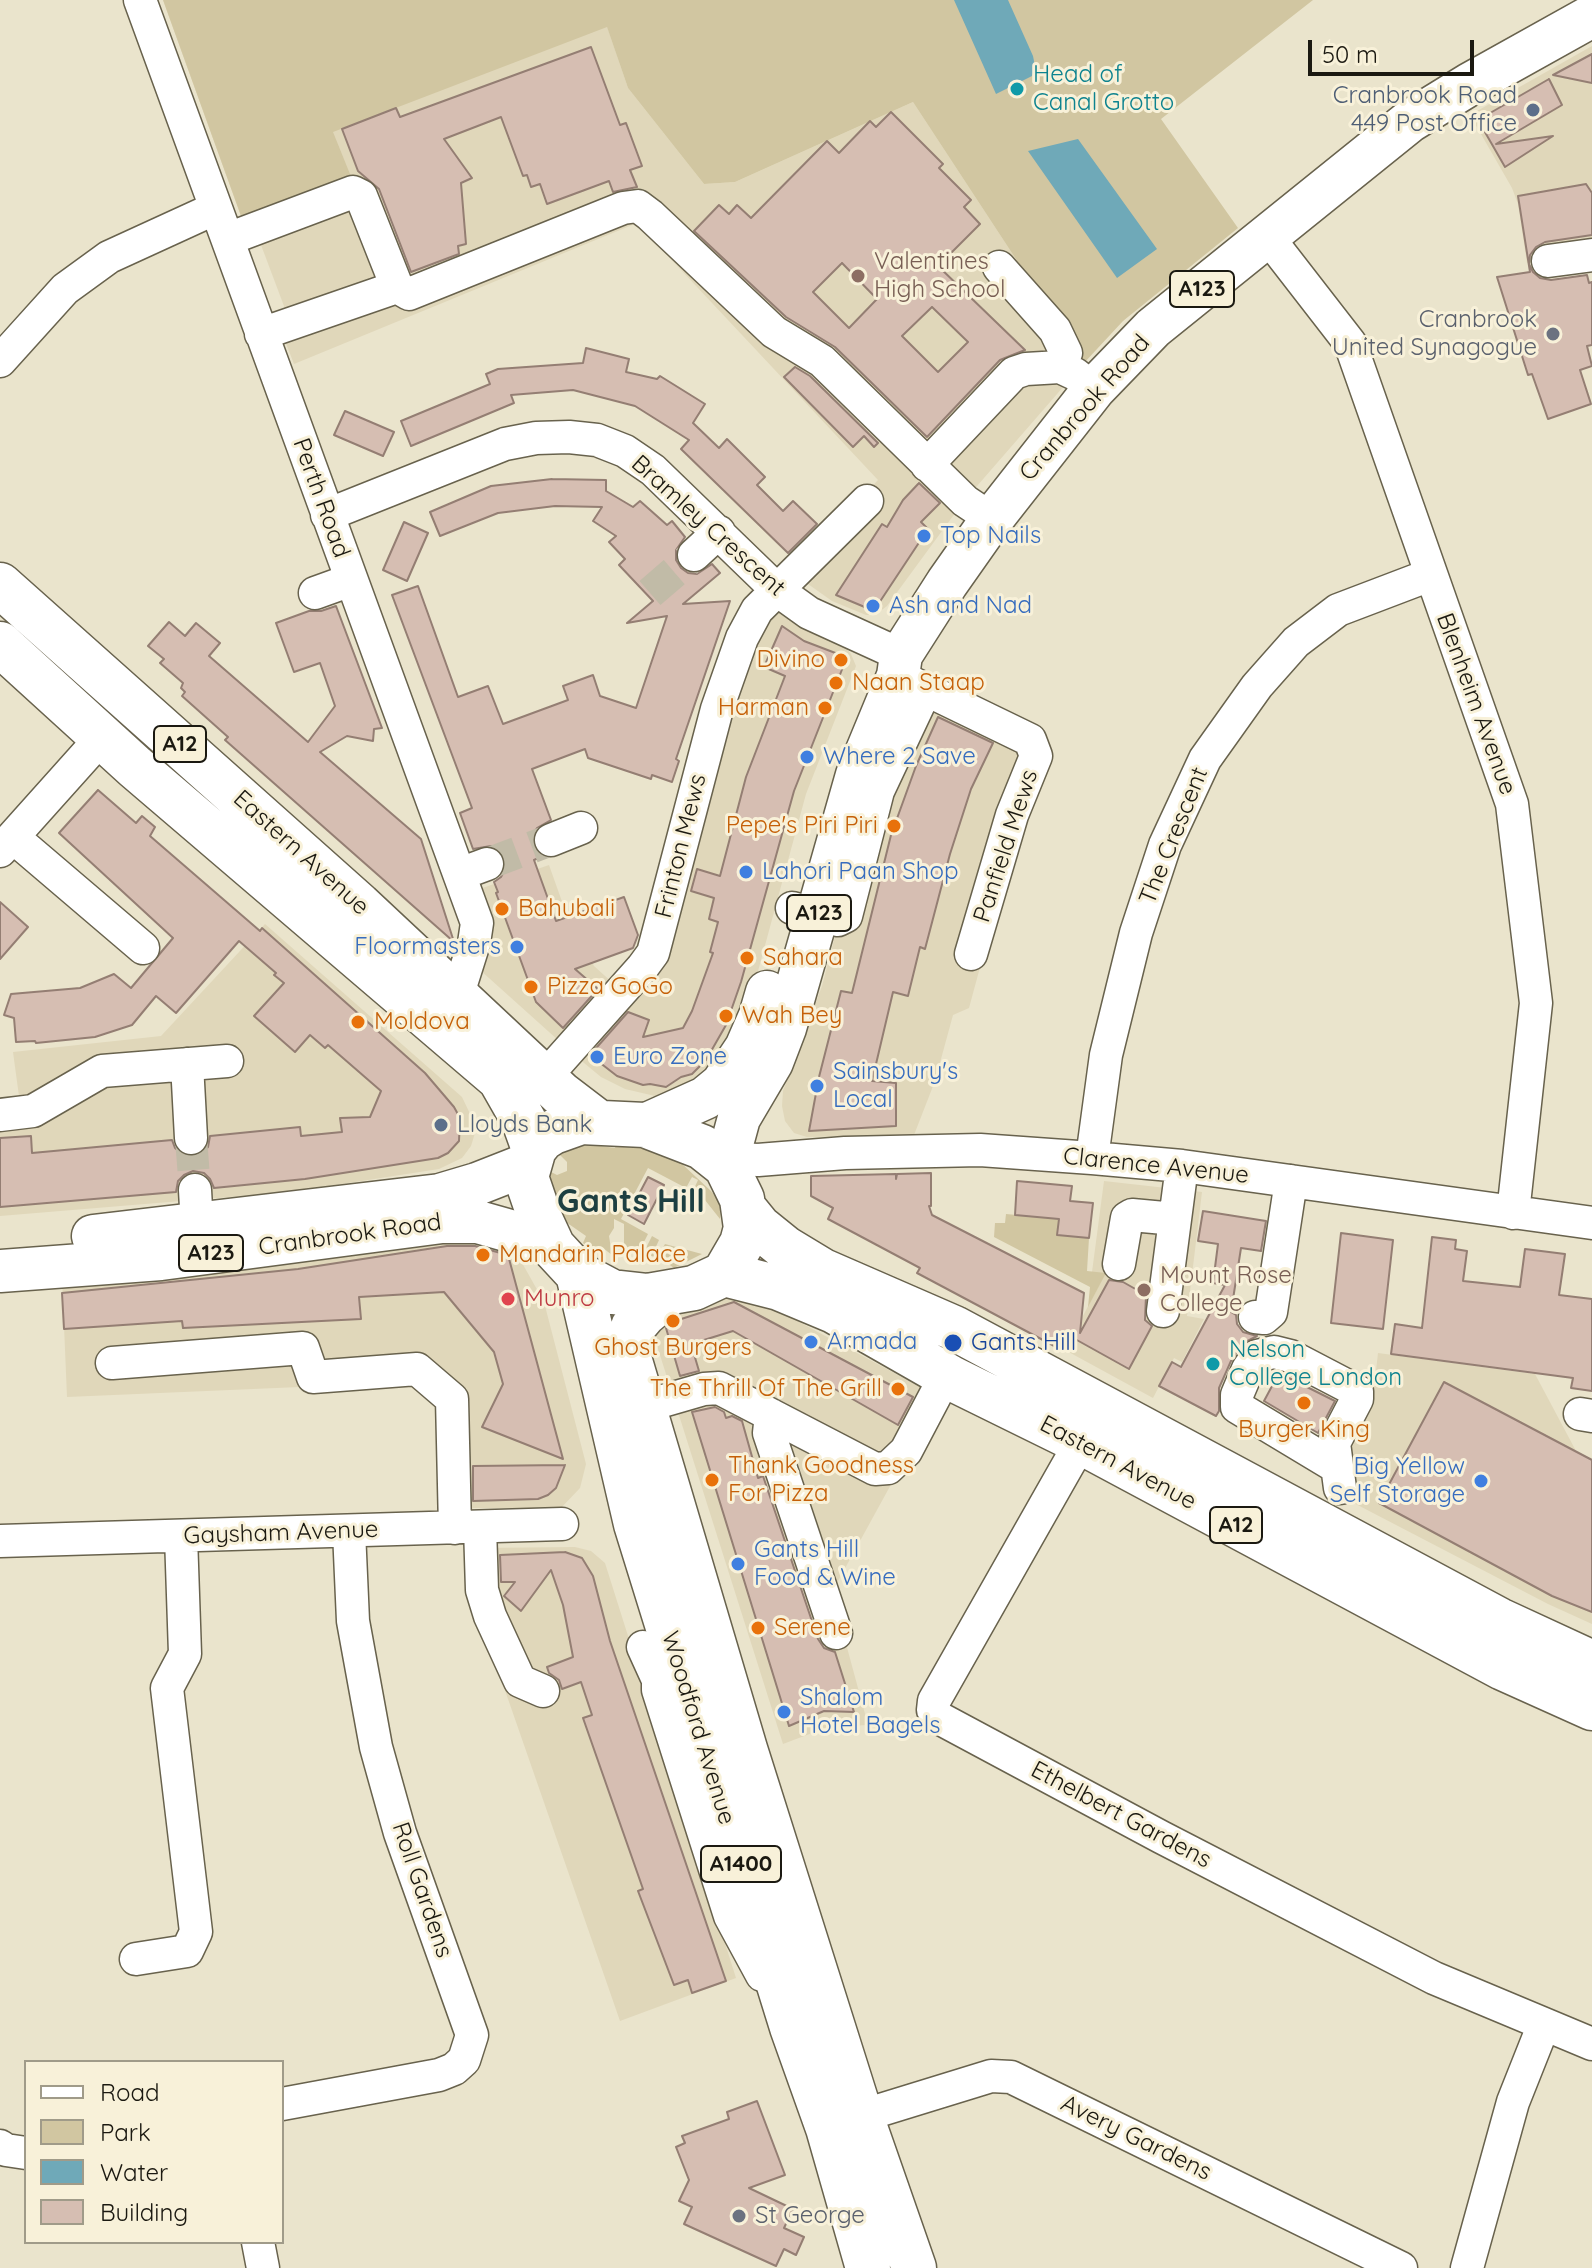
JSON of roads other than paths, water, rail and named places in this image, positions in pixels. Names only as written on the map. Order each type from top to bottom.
[{"type":"highway","name":"Eastern Avenue","points":[[0,585],[313,864],[572,1104],[599,1123]]},
{"type":"highway","name":"Eastern Avenue","points":[[0,644],[147,777],[500,1079],[524,1121],[531,1157]]},
{"type":"highway","name":"A123","points":[[531,1157],[553,1132],[581,1122],[599,1123]]},
{"type":"highway","points":[[599,1123],[645,1125],[681,1137],[724,1160]]},
{"type":"highway","name":"A12","points":[[531,1157],[526,1177],[530,1191],[566,1260]]},
{"type":"highway","name":"A12","points":[[724,1160],[746,1211]]},
{"type":"highway","name":"Eastern Avenue","points":[[746,1211],[759,1227],[785,1248],[823,1271],[954,1328],[1499,1620],[1592,1663]]},
{"type":"highway","points":[[566,1260],[612,1292],[648,1296],[694,1288],[724,1274],[742,1243],[746,1211]]},
{"type":"highway","name":"Woodford Avenue","points":[[566,1260],[636,1524],[659,1662],[828,2128],[868,2268]]},
{"type":"highway","name":"Eastern Avenue","points":[[724,1274],[779,1288],[834,1311],[946,1375],[1081,1442],[1503,1668],[1592,1708]]},
{"type":"highway","name":"Woodford Avenue","points":[[668,1294],[633,1327],[627,1351],[745,1749],[861,2116],[914,2268]]},
{"type":"main road","name":"Cranbrook Road","points":[[724,1160],[743,1110],[772,1062],[785,1028],[819,807],[847,729],[880,666],[909,674],[947,583],[992,519],[1094,389],[1153,328],[1410,121],[1592,16]]},
{"type":"main road","name":"Cranbrook Road","points":[[645,1125],[705,1098],[722,1084],[760,1016],[805,912]]},
{"type":"main road","name":"Cranbrook Road","points":[[0,1243],[121,1234],[196,1208],[440,1195],[477,1184],[531,1157]]},
{"type":"main road","name":"Cranbrook Road","points":[[0,1271],[161,1259],[459,1221],[478,1222],[524,1235],[566,1260]]},
{"type":"street","name":"Perth Road","points":[[140,0],[216,208],[241,234],[276,329],[327,515],[351,580],[378,688],[473,869],[477,923],[457,997]]},
{"type":"street","points":[[241,234],[353,192],[361,196],[397,287],[409,294],[623,208],[638,206],[774,332],[822,361],[965,501],[992,519]]},
{"type":"street","points":[[0,361],[65,289],[109,257],[216,208]]},
{"type":"street","name":"Blenheim Avenue","points":[[1267,236],[1350,343],[1512,804],[1536,1003],[1513,1213]]},
{"type":"street","points":[[1548,261],[1592,255]]},
{"type":"street","points":[[999,267],[1055,330],[1066,353],[1060,367]]},
{"type":"street","points":[[276,329],[397,287]]},
{"type":"street","points":[[927,465],[1014,373],[1026,369],[1060,367],[1094,389]]},
{"type":"street","name":"Bramley Crescent","points":[[327,515],[505,444],[536,438],[597,440],[625,451],[653,470],[777,590],[909,674]]},
{"type":"street","name":"Frinton Mews","points":[[544,1078],[653,953],[717,709],[742,638],[757,610],[867,501]]},
{"type":"street","points":[[694,555],[719,532]]},
{"type":"street","name":"The Crescent","points":[[1092,1158],[1106,1055],[1136,933],[1165,845],[1205,759],[1257,686],[1296,642],[1338,610],[1430,575]]},
{"type":"street","points":[[315,593],[351,580]]},
{"type":"street","name":"Panfield Mews","points":[[909,674],[1030,740],[1036,756],[1012,815],[971,954]]},
{"type":"street","points":[[103,736],[7,844],[143,948]]},
{"type":"street","points":[[551,840],[581,828]]},
{"type":"street","points":[[0,1115],[33,1111],[102,1071],[227,1061]]},
{"type":"street","points":[[187,1064],[191,1138]]},
{"type":"street","name":"Clarence Avenue","points":[[724,1160],[980,1150],[1092,1158],[1182,1166],[1592,1223]]},
{"type":"street","points":[[1163,1311],[1182,1166]]},
{"type":"street","points":[[1255,1317],[1264,1318],[1271,1312],[1291,1181]]},
{"type":"street","points":[[1119,1264],[1127,1218],[1132,1215],[1175,1219]]},
{"type":"street","points":[[112,1363],[303,1348],[313,1377],[417,1369],[452,1399],[467,1527],[490,1616],[520,1681],[543,1691]]},
{"type":"street","points":[[642,1407],[704,1389],[719,1388],[875,1469],[888,1468],[906,1451],[946,1375]]},
{"type":"street","points":[[771,1415],[769,1433],[836,1633]]},
{"type":"street","name":"Ethelbert Gardens","points":[[1081,1442],[934,1701],[933,1710],[939,1718],[1434,1978],[1592,2044]]},
{"type":"street","name":"Gaysham Avenue","points":[[0,1541],[562,1524]]},
{"type":"street","name":"Roll Gardens","points":[[284,2104],[439,2075],[454,2069],[464,2060],[472,2035],[400,1833],[376,1747],[353,1621],[349,1531]]},
{"type":"street","points":[[136,1959],[187,1951],[196,1932],[167,1688],[185,1654],[181,1536]]},
{"type":"street","points":[[1467,2268],[1513,2102],[1544,2024]]},
{"type":"street","name":"Avery Gardens","points":[[861,2116],[991,2076],[1011,2077],[1401,2268]]},
{"type":"street","points":[[0,2146],[24,2153]]},
{"type":"street","points":[[258,2244],[263,2268]]},
{"type":"water","points":[[954,0],[1008,0],[1033,56],[1035,66],[1032,76],[996,94]]},
{"type":"water","points":[[1078,139],[1157,249],[1117,278],[1028,151]]},
{"type":"tunnel","points":[[650,593],[694,555]]},
{"type":"tunnel","points":[[487,864],[551,840]]},
{"type":"tunnel","points":[[191,1138],[195,1190]]},
{"type":"place","name":"Head of Canal Grotto","points":[[1017,89]]},
{"type":"place","name":"Cranbrook Road 449 Post Office","points":[[1533,110]]},
{"type":"place","name":"Valentines High School","points":[[858,276]]},
{"type":"place","name":"Cranbrook United Synagogue","points":[[1553,334]]},
{"type":"place","name":"Top Nails","points":[[924,536]]},
{"type":"place","name":"Ash and Nad","points":[[873,606]]},
{"type":"place","name":"Divino","points":[[841,660]]},
{"type":"place","name":"Naan Staap","points":[[836,683]]},
{"type":"place","name":"Harman","points":[[825,708]]},
{"type":"place","name":"Where 2 Save","points":[[807,757]]},
{"type":"place","name":"Pepe's Piri Piri","points":[[894,826]]},
{"type":"place","name":"Lahori Paan Shop","points":[[746,872]]},
{"type":"place","name":"Bahubali","points":[[502,909]]},
{"type":"place","name":"Floormasters","points":[[517,947]]},
{"type":"place","name":"Sahara","points":[[747,958]]},
{"type":"place","name":"Pizza GoGo","points":[[531,987]]},
{"type":"place","name":"Wah Bey","points":[[726,1016]]},
{"type":"place","name":"Moldova","points":[[358,1022]]},
{"type":"place","name":"Euro Zone","points":[[597,1057]]},
{"type":"place","name":"Sainsbury's Local","points":[[817,1086]]},
{"type":"place","name":"Lloyds Bank","points":[[441,1125]]},
{"type":"place","name":"Mandarin Palace","points":[[483,1255]]},
{"type":"place","name":"Mount Rose College","points":[[1144,1290]]},
{"type":"place","name":"Munro","points":[[508,1299]]},
{"type":"place","name":"Ghost Burgers","points":[[673,1321]]},
{"type":"place","name":"Armada","points":[[811,1342]]},
{"type":"place","name":"Gants Hill","points":[[953,1343]]},
{"type":"place","name":"Nelson College London","points":[[1213,1364]]},
{"type":"place","name":"The Thrill Of The Grill","points":[[898,1389]]},
{"type":"place","name":"Burger King","points":[[1304,1403]]},
{"type":"place","name":"Thank Goodness For Pizza","points":[[712,1480]]},
{"type":"place","name":"Big Yellow Self Storage","points":[[1481,1481]]},
{"type":"place","name":"Gants Hill Food & Wine","points":[[738,1564]]},
{"type":"place","name":"Serene","points":[[758,1628]]},
{"type":"place","name":"Shalom Hotel Bagels","points":[[784,1712]]},
{"type":"place","name":"St George","points":[[739,2216]]},
{"type":"district","name":"Gants Hill","points":[[631,1202]]}]
